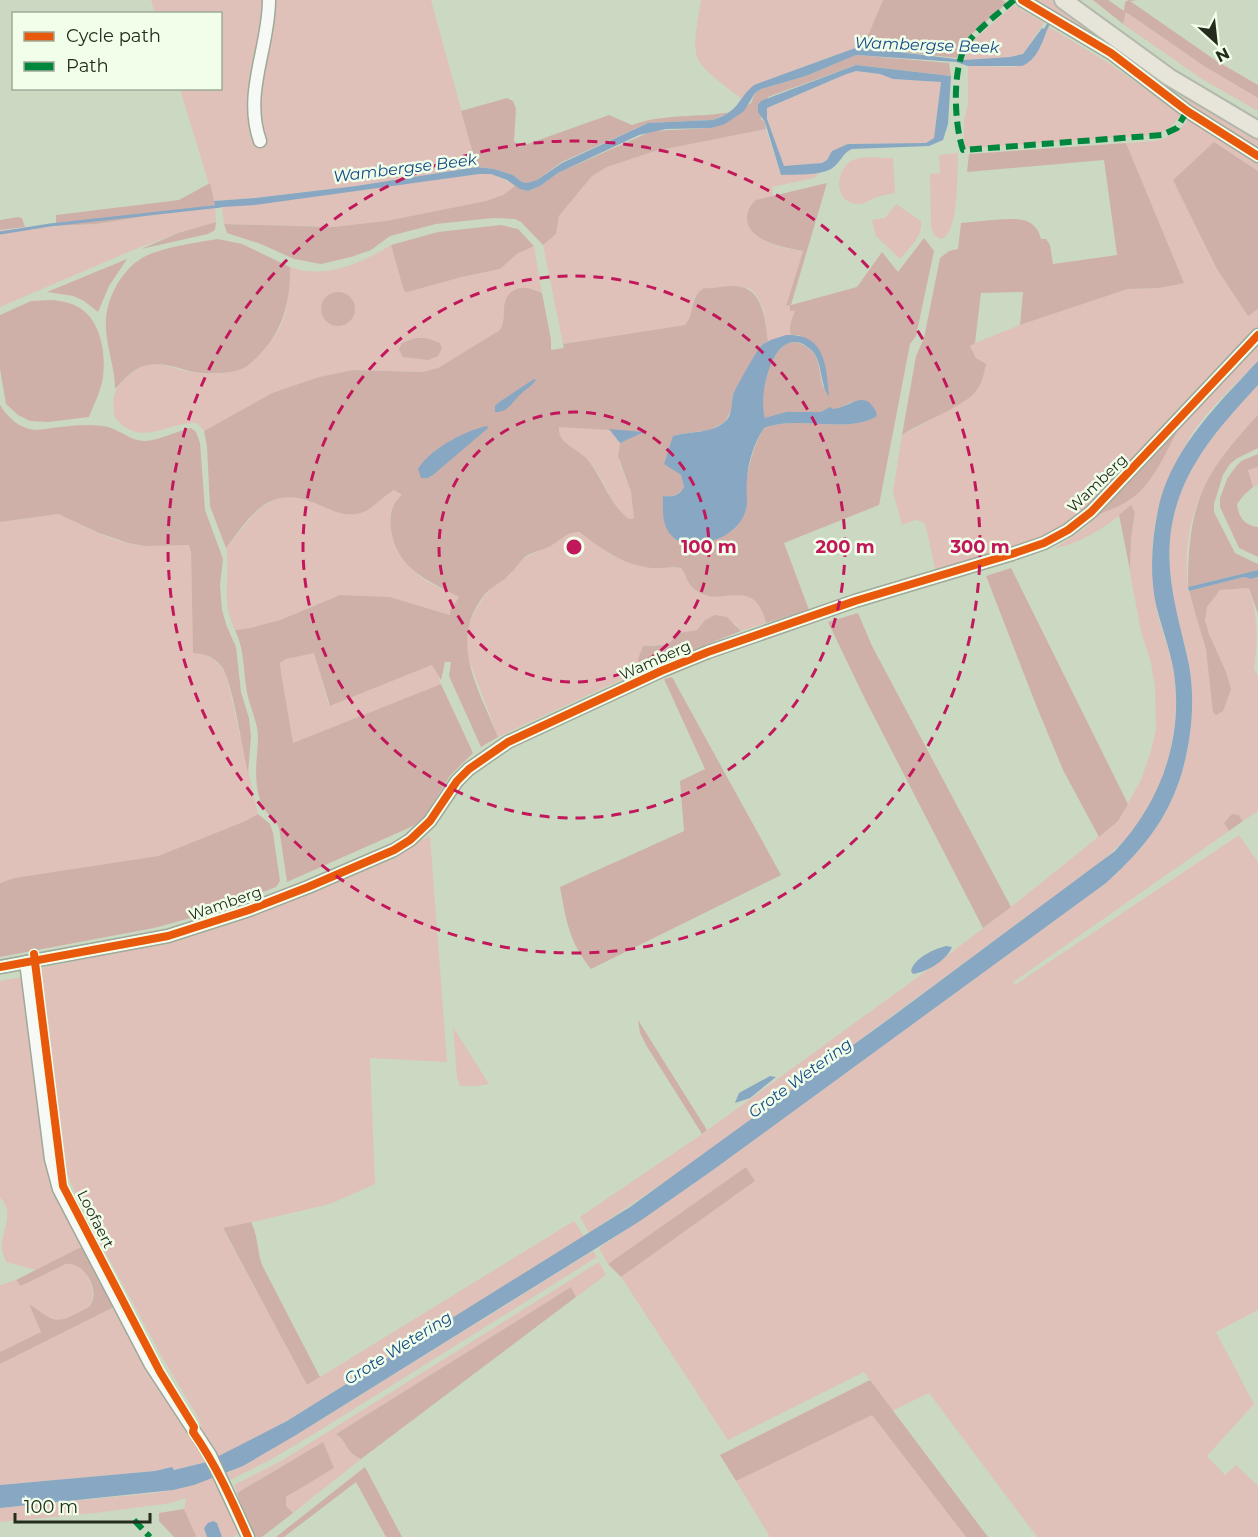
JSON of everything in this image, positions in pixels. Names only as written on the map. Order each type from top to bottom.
[{"type":"main road","points":[[1063,0],[1169,77],[1258,130]]},
{"type":"street","points":[[260,141],[254,125],[253,97],[269,0]]},
{"type":"street","points":[[1024,0],[1111,53],[1187,111],[1258,156]]},
{"type":"street","name":"Wamberg","points":[[30,962],[144,942],[188,931],[308,887],[394,850],[410,840],[430,821],[457,781],[469,769],[508,742],[661,671],[708,652],[875,594],[1044,543],[1068,530],[1090,512],[1258,335]]},
{"type":"street","points":[[0,967],[30,962]]},
{"type":"street","name":"Loofaert","points":[[30,962],[51,1159],[59,1189],[151,1365],[210,1455],[248,1537]]},
{"type":"shaded area","points":[[151,0],[264,0],[250,88],[250,118],[254,110],[272,0],[431,0],[477,167],[356,186],[214,201],[180,90],[222,90],[222,12],[155,12]]},
{"type":"shaded area","points":[[701,0],[883,0],[869,33],[858,47],[754,85],[742,99],[710,74],[697,57],[696,37]]},
{"type":"shaded area","points":[[883,0],[1002,0],[1007,3],[966,39],[957,58],[858,47],[869,33]]},
{"type":"shaded area","points":[[1034,0],[1052,0],[1110,43],[1084,30]]},
{"type":"shaded area","points":[[1093,0],[1108,0],[1124,11],[1125,2],[1129,0],[1138,0],[1130,1],[1215,60],[1258,85],[1258,98],[1204,66],[1126,12],[1123,24]]},
{"type":"shaded area","points":[[1014,5],[1044,23],[1023,54],[964,60],[971,42]]},
{"type":"shaded area","points":[[1126,12],[1204,66],[1258,98],[1258,111],[1202,79],[1123,24]]},
{"type":"shaded area","points":[[1049,27],[1107,62],[1182,114],[1169,129],[1153,135],[969,148],[964,146],[964,120],[968,104],[968,66],[1014,67]]},
{"type":"shaded area","points":[[856,55],[949,63],[951,76],[856,65],[768,97],[761,119],[765,122],[766,129],[655,151],[607,167],[592,176],[559,216],[556,234],[543,245],[521,222],[515,219],[493,218],[436,224],[390,236],[371,250],[321,264],[294,259],[261,244],[227,233],[224,224],[332,227],[386,221],[486,201],[503,195],[516,185],[528,191],[540,186],[558,173],[652,131],[711,128],[751,103],[755,93],[761,89],[806,76]]},
{"type":"shaded area","points":[[856,71],[880,74],[893,79],[941,82],[934,138],[926,143],[848,144],[822,163],[784,167],[767,119],[767,108]]},
{"type":"shaded area","points":[[1168,84],[1258,140],[1258,150],[1200,111]]},
{"type":"shaded area","points":[[507,98],[513,101],[516,109],[514,141],[519,147],[609,115],[632,125],[669,117],[731,112],[712,120],[648,123],[562,162],[537,180],[527,183],[513,175],[477,167],[461,111]]},
{"type":"shaded area","points":[[1188,120],[1258,164],[1258,171],[1214,142],[1173,180],[1248,316],[1258,309],[1258,329],[1087,512],[1050,537],[936,573],[926,527],[923,522],[915,520],[902,525],[893,492],[902,435],[966,401],[979,360],[973,354],[970,345],[1020,325],[1128,289],[1160,288],[1183,283],[1126,143],[1153,141],[1168,137]]},
{"type":"shaded area","points":[[766,129],[781,175],[820,172],[814,178],[772,187],[773,196],[753,202],[747,219],[756,234],[769,243],[803,251],[786,306],[791,305],[795,311],[791,335],[768,341],[764,312],[754,292],[748,288],[729,286],[704,288],[694,297],[692,315],[686,325],[563,344],[543,245],[556,234],[559,216],[592,176],[607,167],[654,151]]},
{"type":"shaded area","points":[[1214,142],[1258,171],[1258,309],[1248,316],[1217,269],[1173,180]]},
{"type":"shaded area","points":[[1126,143],[1184,283],[1160,288],[1128,289],[1020,325],[1023,292],[981,293],[975,343],[970,346],[976,358],[986,364],[980,385],[962,403],[902,435],[916,356],[924,338],[940,258],[949,251],[958,249],[961,223],[1011,219],[1027,221],[1035,227],[1041,239],[1046,239],[1050,245],[1053,264],[1117,255],[1104,160],[967,172],[969,154]]},
{"type":"shaded area","points":[[958,153],[952,226],[947,235],[941,239],[934,235],[931,228],[930,174],[940,173],[939,155]]},
{"type":"shaded area","points":[[866,157],[893,158],[895,193],[877,197],[862,204],[851,203],[841,194],[839,187],[842,172],[851,161]]},
{"type":"shaded area","points":[[491,174],[516,185],[503,195],[486,201],[386,221],[332,227],[224,224],[222,207]]},
{"type":"shaded area","points":[[210,183],[215,205],[96,224],[56,226],[56,215],[179,200]]},
{"type":"shaded area","points":[[827,183],[791,305],[857,287],[882,252],[898,272],[924,238],[934,251],[916,336],[910,344],[879,505],[784,543],[809,610],[766,623],[760,608],[753,599],[734,595],[703,594],[691,586],[681,568],[652,568],[631,564],[604,550],[579,532],[569,534],[551,546],[525,557],[507,577],[485,594],[474,612],[468,629],[467,647],[470,665],[498,737],[481,747],[449,676],[451,662],[445,662],[441,680],[432,665],[330,706],[314,653],[286,659],[280,663],[293,743],[441,684],[473,753],[450,776],[425,816],[413,826],[287,882],[279,828],[262,807],[257,786],[258,732],[247,693],[241,646],[235,630],[280,620],[340,595],[390,597],[450,615],[459,597],[425,579],[400,555],[390,520],[393,506],[402,495],[394,490],[371,508],[355,514],[339,513],[299,498],[285,497],[273,500],[253,514],[226,548],[210,506],[204,431],[272,393],[319,377],[353,370],[422,372],[438,368],[500,330],[506,298],[514,290],[521,288],[542,293],[551,350],[564,348],[563,344],[685,325],[691,315],[696,296],[704,288],[743,287],[751,291],[761,305],[768,341],[762,345],[733,394],[732,409],[725,422],[710,430],[675,435],[665,464],[681,475],[684,487],[675,495],[663,496],[729,533],[741,521],[744,514],[750,464],[755,445],[764,428],[792,423],[849,424],[876,417],[852,402],[837,409],[821,412],[786,412],[764,418],[765,383],[774,357],[781,347],[790,343],[801,344],[812,351],[818,363],[823,388],[825,372],[815,353],[799,335],[791,335],[790,332],[795,311],[790,311],[790,305],[786,306],[803,251],[768,242],[752,232],[747,216],[756,200]],"holes":[[[559,427],[643,432],[620,443],[618,456],[631,492],[634,518],[629,519],[617,507],[588,460],[565,442]],[[454,438],[433,475],[421,478],[443,447]]]},
{"type":"shaded area","points":[[896,204],[921,221],[918,237],[900,259],[876,236],[872,220],[885,218]]},
{"type":"shaded area","points":[[215,205],[216,222],[133,250],[0,307],[0,230],[96,224]]},
{"type":"shaded area","points":[[22,218],[25,227],[0,230],[0,220]]},
{"type":"shaded area","points":[[216,222],[215,230],[208,234],[141,249],[178,233]]},
{"type":"shaded area","points":[[501,225],[518,229],[534,246],[517,254],[500,269],[404,291],[391,245],[438,232]]},
{"type":"shaded area","points":[[218,239],[242,244],[290,267],[287,303],[274,337],[255,359],[239,370],[208,373],[162,364],[148,365],[134,371],[115,389],[106,319],[110,299],[126,271],[149,254]]},
{"type":"shaded area","points":[[391,245],[404,290],[500,269],[517,254],[534,246],[542,293],[533,289],[504,307],[503,324],[500,330],[438,368],[422,372],[353,370],[319,377],[272,393],[204,431],[197,423],[186,423],[144,433],[135,432],[115,418],[113,402],[117,389],[133,372],[142,367],[157,364],[197,373],[229,372],[271,341],[285,313],[289,294],[290,267],[316,272],[342,268],[368,258]]},
{"type":"shaded area","points":[[127,259],[109,286],[98,312],[73,296],[47,292]]},
{"type":"shaded area","points":[[338,292],[350,297],[355,309],[350,321],[338,326],[326,321],[321,309],[326,297]]},
{"type":"shaded area","points":[[53,300],[77,306],[93,321],[103,348],[102,382],[89,417],[48,422],[30,421],[18,415],[6,404],[0,369],[0,315],[31,301]]},
{"type":"shaded area","points":[[416,338],[426,338],[440,343],[442,348],[438,356],[428,360],[403,357],[399,349],[402,343]]},
{"type":"shaded area","points":[[1258,343],[1258,361],[1214,406],[1191,435],[1163,494],[1157,513],[1152,553],[1154,592],[1159,621],[1173,666],[1176,706],[1166,768],[1159,788],[1139,823],[1094,867],[691,1164],[589,1233],[580,1217],[702,1134],[944,958],[1118,821],[1141,780],[1156,728],[1155,687],[1151,663],[1141,631],[1130,573],[1135,512],[1131,505],[1095,532],[1054,549],[1085,528],[1098,515],[1128,501],[1169,446],[1178,430]]},
{"type":"shaded area","points":[[1258,385],[1258,415],[1226,453],[1202,492],[1189,536],[1187,560],[1191,600],[1210,671],[1226,672],[1207,630],[1208,605],[1220,590],[1249,588],[1252,598],[1256,628],[1254,669],[1258,675],[1258,811],[1243,821],[1239,815],[1224,823],[1229,831],[1013,982],[1015,985],[1239,835],[1258,862],[1258,1310],[1216,1332],[1254,1404],[1207,1456],[1225,1475],[1236,1465],[1258,1486],[1258,1537],[1037,1537],[929,1393],[892,1411],[864,1372],[728,1440],[621,1277],[755,1181],[746,1167],[608,1264],[599,1248],[713,1170],[1106,883],[1152,834],[1163,817],[1180,779],[1192,716],[1189,665],[1175,605],[1170,566],[1172,526],[1177,504],[1191,470],[1211,440]]},
{"type":"shaded area","points":[[0,405],[14,422],[35,430],[94,425],[115,430],[135,440],[145,441],[191,428],[196,432],[200,443],[205,510],[223,559],[220,585],[222,610],[236,647],[241,692],[249,718],[251,737],[248,773],[226,674],[219,663],[212,658],[193,653],[189,545],[145,546],[128,543],[99,533],[58,514],[0,522]]},
{"type":"shaded area","points":[[1258,415],[1258,448],[1230,464],[1223,475],[1214,504],[1214,512],[1235,553],[1258,564],[1258,570],[1188,587],[1191,534],[1202,492],[1223,456]]},
{"type":"shaded area","points":[[559,426],[609,429],[615,436],[620,445],[619,460],[634,503],[634,518],[629,519],[622,513],[594,467],[562,438]]},
{"type":"shaded area","points":[[1178,430],[1157,469],[1144,487],[1125,503],[1098,515]]},
{"type":"shaded area","points":[[1258,454],[1258,467],[1248,470],[1253,487],[1237,504],[1243,520],[1249,525],[1258,527],[1258,557],[1239,548],[1220,507],[1220,498],[1227,479],[1234,469],[1241,461]]},
{"type":"shaded area","points":[[1258,467],[1258,485],[1253,487],[1248,470]]},
{"type":"shaded area","points":[[394,490],[402,495],[394,504],[390,514],[390,525],[397,546],[417,574],[431,584],[459,597],[451,610],[451,615],[390,597],[340,595],[280,620],[235,630],[228,609],[226,548],[255,513],[280,497],[291,496],[310,501]]},
{"type":"shaded area","points":[[1131,505],[1135,512],[1130,570],[1119,515]]},
{"type":"shaded area","points":[[58,514],[101,534],[135,545],[189,545],[193,652],[204,654],[212,659],[226,674],[258,814],[158,856],[14,878],[0,883],[0,522]]},
{"type":"shaded area","points":[[571,532],[578,532],[611,555],[638,566],[681,568],[691,586],[703,594],[744,596],[753,599],[760,608],[766,623],[741,631],[735,623],[705,620],[697,630],[681,634],[667,645],[648,645],[638,665],[640,671],[498,737],[468,657],[466,642],[469,625],[485,595],[509,576],[520,561]]},
{"type":"shaded area","points":[[1011,568],[1128,804],[1118,821],[1099,837],[1063,770],[986,576]]},
{"type":"shaded area","points":[[1244,577],[1251,579],[1258,577],[1258,614],[1249,588],[1220,590],[1207,607],[1205,620],[1209,634],[1231,689],[1223,711],[1216,715],[1213,712],[1206,650],[1189,591]]},
{"type":"shaded area","points":[[858,613],[872,646],[1011,907],[983,928],[828,622]]},
{"type":"shaded area","points":[[715,615],[727,617],[741,631],[640,671],[638,659],[643,646],[667,645],[680,633],[697,630],[705,620]]},
{"type":"shaded area","points":[[311,652],[315,654],[328,703],[333,705],[432,665],[436,669],[441,684],[294,743],[280,663]]},
{"type":"shaded area","points":[[672,677],[781,875],[591,969],[573,940],[560,887],[684,831],[680,781],[705,769],[664,679]]},
{"type":"shaded area","points":[[258,814],[270,824],[273,833],[280,881],[276,887],[209,913],[154,928],[0,957],[0,883],[14,878],[158,856]]},
{"type":"shaded area","points":[[1232,814],[1239,815],[1243,821],[1229,831],[1224,823]]},
{"type":"shaded area","points":[[430,836],[447,1062],[370,1058],[375,1184],[330,1204],[223,1229],[307,1385],[574,1221],[584,1236],[287,1421],[217,1458],[196,1414],[163,1359],[77,1198],[60,1156],[41,968],[183,939],[234,923]]},
{"type":"shaded area","points":[[22,977],[48,1179],[86,1250],[79,1248],[36,1270],[6,1262],[2,1248],[7,1209],[0,1198],[0,981]]},
{"type":"shaded area","points":[[638,1020],[707,1130],[702,1134],[646,1045],[640,1033]]},
{"type":"shaded area","points":[[453,1027],[489,1084],[460,1086],[457,1078]]},
{"type":"shaded area","points":[[746,1167],[755,1181],[621,1277],[608,1264]]},
{"type":"shaded area","points":[[251,1222],[262,1265],[320,1377],[307,1385],[223,1228]]},
{"type":"shaded area","points":[[79,1248],[86,1250],[116,1306],[0,1364],[0,1352],[41,1332],[29,1304],[50,1318],[59,1320],[86,1309],[91,1304],[92,1284],[84,1271],[72,1264],[66,1264],[21,1286],[16,1280]]},
{"type":"shaded area","points":[[593,1251],[597,1257],[317,1432],[270,1460],[230,1480],[226,1473],[243,1466],[296,1435]]},
{"type":"shaded area","points":[[599,1262],[606,1275],[576,1297],[571,1287],[336,1434],[352,1454],[361,1459],[293,1513],[286,1506],[285,1499],[294,1492],[326,1451],[323,1442],[237,1493],[234,1485],[283,1460]]},
{"type":"shaded area","points":[[73,1263],[89,1280],[93,1292],[90,1305],[68,1318],[55,1320],[30,1305],[41,1332],[0,1352],[0,1285],[16,1280],[21,1286],[66,1264]]},
{"type":"shaded area","points":[[571,1287],[576,1297],[361,1459],[349,1450],[336,1434]]},
{"type":"shaded area","points":[[116,1306],[207,1462],[174,1470],[172,1467],[155,1471],[0,1485],[0,1364]]},
{"type":"shaded area","points":[[870,1380],[988,1537],[966,1537],[872,1415],[736,1481],[720,1455]]},
{"type":"shaded area","points":[[872,1414],[966,1537],[770,1537],[736,1481]]},
{"type":"shaded area","points":[[323,1442],[334,1468],[286,1497],[286,1506],[293,1513],[262,1537],[252,1537],[237,1493]]},
{"type":"shaded area","points":[[365,1467],[402,1537],[386,1537],[356,1482],[284,1537],[276,1537]]},
{"type":"shaded area","points":[[217,1476],[243,1530],[233,1537],[222,1537],[217,1523],[204,1528],[207,1537],[195,1537],[184,1509],[186,1498],[171,1503],[95,1513],[0,1522],[0,1508],[154,1493],[173,1490]]},
{"type":"shaded area","points":[[184,1509],[195,1537],[174,1537],[159,1521],[159,1513]]},
{"type":"water","points":[[1042,28],[1047,30],[1038,51],[1032,60],[1022,66],[968,66],[956,62],[856,55],[806,76],[761,89],[755,93],[744,111],[725,124],[711,128],[666,129],[639,135],[558,173],[540,186],[528,191],[491,174],[479,174],[255,205],[222,207],[215,205],[214,201],[356,186],[477,167],[513,175],[527,183],[537,180],[562,163],[648,123],[712,120],[721,117],[733,109],[754,85],[858,47],[964,60],[1010,57],[1023,54]]},
{"type":"water","points":[[856,65],[951,76],[948,124],[943,140],[929,146],[852,149],[831,169],[813,174],[781,175],[765,122],[758,112],[758,105],[761,101]],"holes":[[[856,71],[880,74],[893,79],[941,82],[934,138],[926,143],[848,144],[832,151],[827,160],[822,163],[784,166],[767,119],[767,108]]]},
{"type":"water","points":[[786,335],[809,339],[816,345],[824,362],[829,395],[825,391],[814,353],[803,344],[792,342],[783,347],[775,356],[769,368],[763,396],[765,418],[786,412],[821,412],[830,407],[840,408],[863,400],[872,406],[877,414],[876,417],[850,424],[792,423],[764,428],[754,446],[750,460],[747,503],[742,519],[732,531],[718,539],[694,544],[679,541],[668,532],[663,512],[663,496],[675,495],[684,487],[681,475],[664,464],[673,436],[704,431],[726,421],[730,415],[734,392],[761,346]]},
{"type":"water","points":[[1258,361],[1258,385],[1222,426],[1191,470],[1177,504],[1172,526],[1170,566],[1172,586],[1192,690],[1190,733],[1180,779],[1163,817],[1152,834],[1106,883],[640,1221],[243,1466],[194,1485],[173,1490],[0,1508],[0,1485],[155,1471],[172,1467],[174,1470],[207,1462],[287,1421],[630,1207],[1115,851],[1146,811],[1157,789],[1166,766],[1176,717],[1173,667],[1156,605],[1152,566],[1153,540],[1160,501],[1177,461],[1200,425]]},
{"type":"water","points":[[534,379],[536,380],[507,409],[495,412],[495,406],[498,403]]},
{"type":"water","points":[[487,426],[488,428],[433,475],[421,478],[418,469],[439,448],[468,432]]},
{"type":"water","points":[[609,429],[644,432],[620,443]]},
{"type":"water","points":[[1258,570],[1258,577],[1251,579],[1244,577],[1189,591],[1188,587]]},
{"type":"water","points":[[946,946],[952,947],[941,961],[913,974],[911,971],[913,966],[920,958]]},
{"type":"water","points":[[770,1076],[776,1077],[750,1098],[735,1103],[739,1093]]},
{"type":"water","points":[[213,1521],[217,1523],[222,1537],[207,1537],[204,1528]]},
{"type":"waterway","name":"Wambergse Beek","points":[[1044,32],[1048,25]]},
{"type":"waterway","name":"Wambergse Beek","points":[[0,233],[50,225],[221,206]]},
{"type":"marked path","points":[[1014,0],[979,30],[963,51],[959,64],[956,94],[956,110],[963,150],[1162,135],[1177,128],[1187,111]]},
{"type":"marked path","points":[[134,1520],[150,1537]]},
{"type":"cycle path","points":[[1022,0],[1111,53],[1187,111],[1258,156]]},
{"type":"cycle path","points":[[0,967],[168,936],[249,910],[308,887],[394,850],[410,840],[430,821],[457,781],[469,769],[508,742],[661,671],[708,652],[855,601],[1044,543],[1068,530],[1091,512],[1258,335]]},
{"type":"cycle path","points":[[34,954],[63,1186],[160,1372],[194,1427],[193,1432],[223,1483],[248,1537]]},
{"type":"water label","name":"Grote Wetering","points":[[800,1078]]},
{"type":"water label","name":"Grote Wetering","points":[[398,1348]]}]
